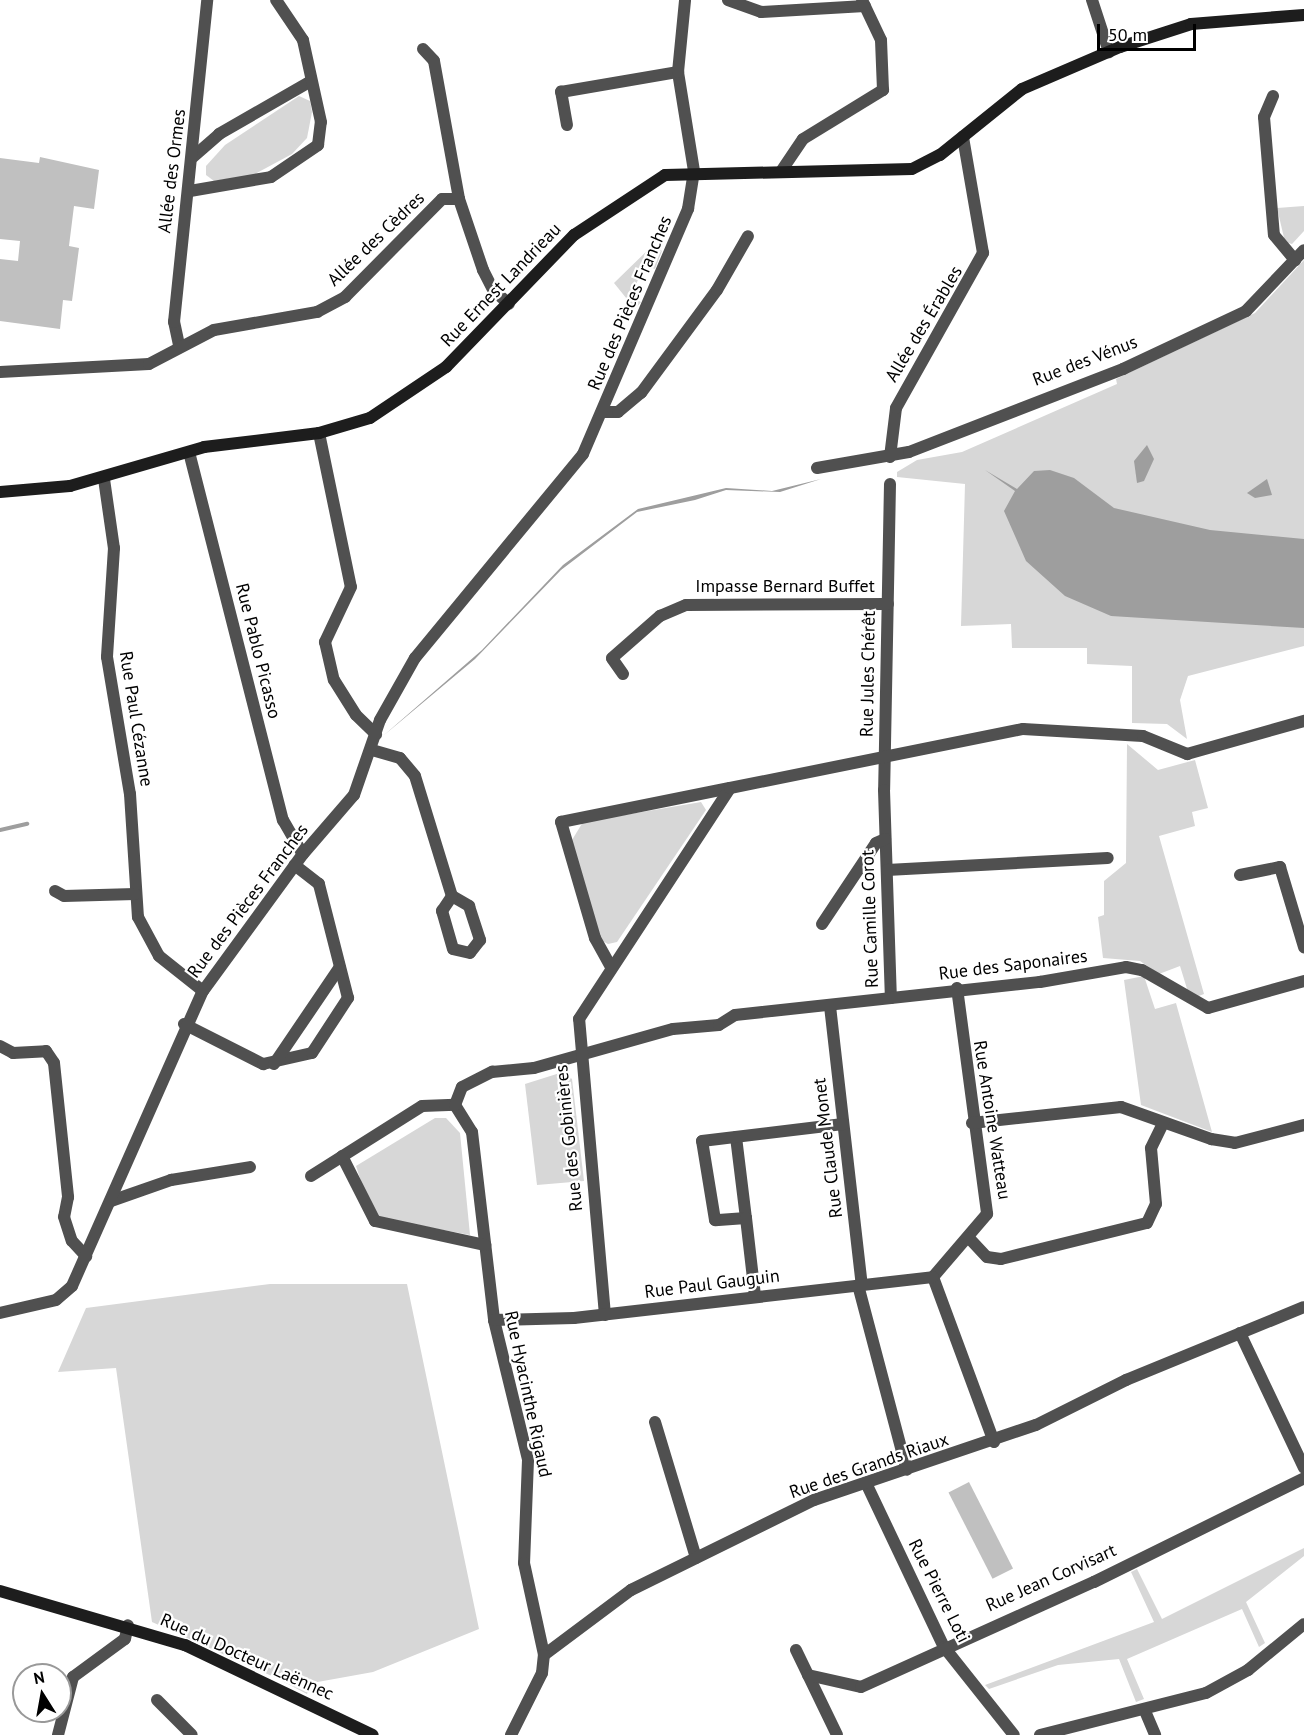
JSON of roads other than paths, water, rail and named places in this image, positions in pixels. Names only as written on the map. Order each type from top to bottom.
[{"type":"street","name":"Allée des Ormes","points":[[178,345],[174,322],[190,191],[207,0]]},
{"type":"street","points":[[190,191],[254,182],[310,153],[322,131],[303,40],[276,0]]},
{"type":"street","points":[[685,0],[678,72],[694,171]]},
{"type":"street","points":[[728,0],[761,12],[863,3],[881,40],[883,90],[803,139],[782,170]]},
{"type":"street","points":[[1092,0],[1109,52]]},
{"type":"street","name":"Rue Ernest Landrieau","points":[[0,492],[104,479],[189,452],[319,433],[370,418],[407,398],[509,304],[558,250],[625,197],[664,175],[694,171],[912,169],[963,137],[1022,89],[1109,52],[1191,24],[1304,15]]},
{"type":"street","points":[[423,48],[434,61],[459,199],[487,282],[509,304]]},
{"type":"street","points":[[567,125],[561,92],[678,72]]},
{"type":"street","points":[[193,157],[219,134],[311,81]]},
{"type":"street","points":[[1273,96],[1264,117],[1274,235],[1295,260]]},
{"type":"street","name":"Allée des Érables","points":[[890,457],[896,408],[983,253],[963,137]]},
{"type":"street","name":"Rue des Pièces Franches","points":[[2,1313],[65,1295],[111,1201],[184,1024],[203,991],[303,854],[354,795],[376,734],[415,658],[564,480],[602,412],[677,245],[694,171]]},
{"type":"street","name":"Allée des Cèdres","points":[[0,372],[138,366],[157,362],[178,345],[219,329],[331,306],[442,199],[459,199]]},
{"type":"street","name":"Rue des Pièces Franches","points":[[602,412],[618,412],[641,393],[717,290],[748,236]]},
{"type":"street","name":"Rue des Vénus","points":[[890,457],[1107,376],[1234,317],[1256,303],[1304,250]]},
{"type":"street","points":[[319,433],[351,587],[325,642],[334,680],[356,715],[376,734]]},
{"type":"street","name":"Rue Pablo Picasso","points":[[189,452],[283,820],[303,854]]},
{"type":"street","points":[[817,468],[890,457]]},
{"type":"street","name":"Rue Paul Cézanne","points":[[104,479],[114,548],[107,657],[130,794],[135,894],[147,939],[203,991]]},
{"type":"street","name":"Rue Jules Chérêt","points":[[885,756],[890,484]]},
{"type":"street","name":"Impasse Bernard Buffet","points":[[623,674],[612,658],[660,615],[686,605],[888,604]]},
{"type":"street","points":[[611,967],[595,939],[561,822],[1029,728],[1143,736],[1187,754],[1304,721]]},
{"type":"street","points":[[372,750],[400,758],[415,776],[452,896],[470,906],[480,940],[470,953],[453,949],[442,911],[452,896]]},
{"type":"street","name":"Rue Camille Corot","points":[[885,756],[885,839],[891,998]]},
{"type":"street","name":"Rue des Gobinières","points":[[605,1315],[579,1053],[583,1008],[730,788]]},
{"type":"street","name":"Rue Camille Corot","points":[[822,924],[876,843],[885,839]]},
{"type":"street","points":[[887,870],[1108,858]]},
{"type":"street","points":[[184,1024],[263,1064],[274,1064],[312,1053],[348,998],[319,884],[295,865]]},
{"type":"street","points":[[1240,875],[1280,867],[1304,947]]},
{"type":"street","points":[[55,891],[64,896],[135,894]]},
{"type":"street","points":[[274,1064],[340,967]]},
{"type":"street","name":"Rue des Saponaires","points":[[579,1053],[673,1029],[719,1024],[735,1015],[830,1006],[957,988],[1040,982],[1126,967],[1142,969],[1208,1008],[1304,981]]},
{"type":"street","name":"Rue Antoine Watteau","points":[[933,1277],[944,1258],[969,1238],[987,1214],[972,1123],[957,988]]},
{"type":"street","name":"Rue Claude Monet","points":[[830,1006],[860,1285],[907,1470]]},
{"type":"street","points":[[0,1046],[13,1053],[46,1051],[54,1063],[68,1197],[66,1223],[72,1241],[86,1256]]},
{"type":"street","points":[[311,1176],[422,1106],[455,1104],[462,1087],[492,1072],[534,1068],[579,1053]]},
{"type":"street","name":"Rue Hyacinthe Rigaud","points":[[455,1104],[472,1132],[494,1320],[528,1460],[524,1563],[544,1655]]},
{"type":"street","points":[[972,1123],[1121,1107],[1163,1123],[1235,1143],[1304,1125]]},
{"type":"street","points":[[969,1238],[987,1257],[1001,1259],[1147,1223],[1156,1204],[1151,1148],[1163,1123]]},
{"type":"street","points":[[746,1218],[715,1220],[709,1203],[702,1141],[843,1124]]},
{"type":"street","points":[[736,1137],[755,1296]]},
{"type":"street","points":[[342,1156],[366,1212],[375,1221],[485,1245]]},
{"type":"street","points":[[111,1201],[171,1180],[250,1167]]},
{"type":"street","points":[[933,1277],[994,1442]]},
{"type":"street","name":"Rue Paul Gauguin","points":[[494,1320],[605,1315],[933,1277]]},
{"type":"street","points":[[0,1299],[2,1313]]},
{"type":"street","name":"Rue des Grands Riaux","points":[[544,1655],[631,1590],[814,1500],[994,1442],[1239,1333],[1304,1307]]},
{"type":"street","points":[[1239,1333],[1304,1468]]},
{"type":"street","points":[[655,1422],[696,1558]]},
{"type":"street","name":"Rue Jean Corvisart","points":[[808,1675],[856,1688],[1094,1582],[1304,1478]]},
{"type":"street","name":"Rue Pierre Loti","points":[[866,1483],[944,1647],[1014,1735]]},
{"type":"street","name":"Rue du Docteur Laënnec","points":[[0,1591],[128,1625],[185,1645],[373,1735]]},
{"type":"street","points":[[1040,1735],[1145,1711],[1236,1678],[1304,1624]]},
{"type":"street","points":[[58,1735],[74,1677],[125,1639],[128,1625]]},
{"type":"street","points":[[796,1650],[837,1735]]},
{"type":"street","points":[[511,1735],[542,1673],[544,1655]]},
{"type":"street","points":[[157,1700],[192,1735]]},
{"type":"street","points":[[1145,1711],[1155,1735]]},
{"type":"waterway","points":[[0,830],[27,824]]}]
